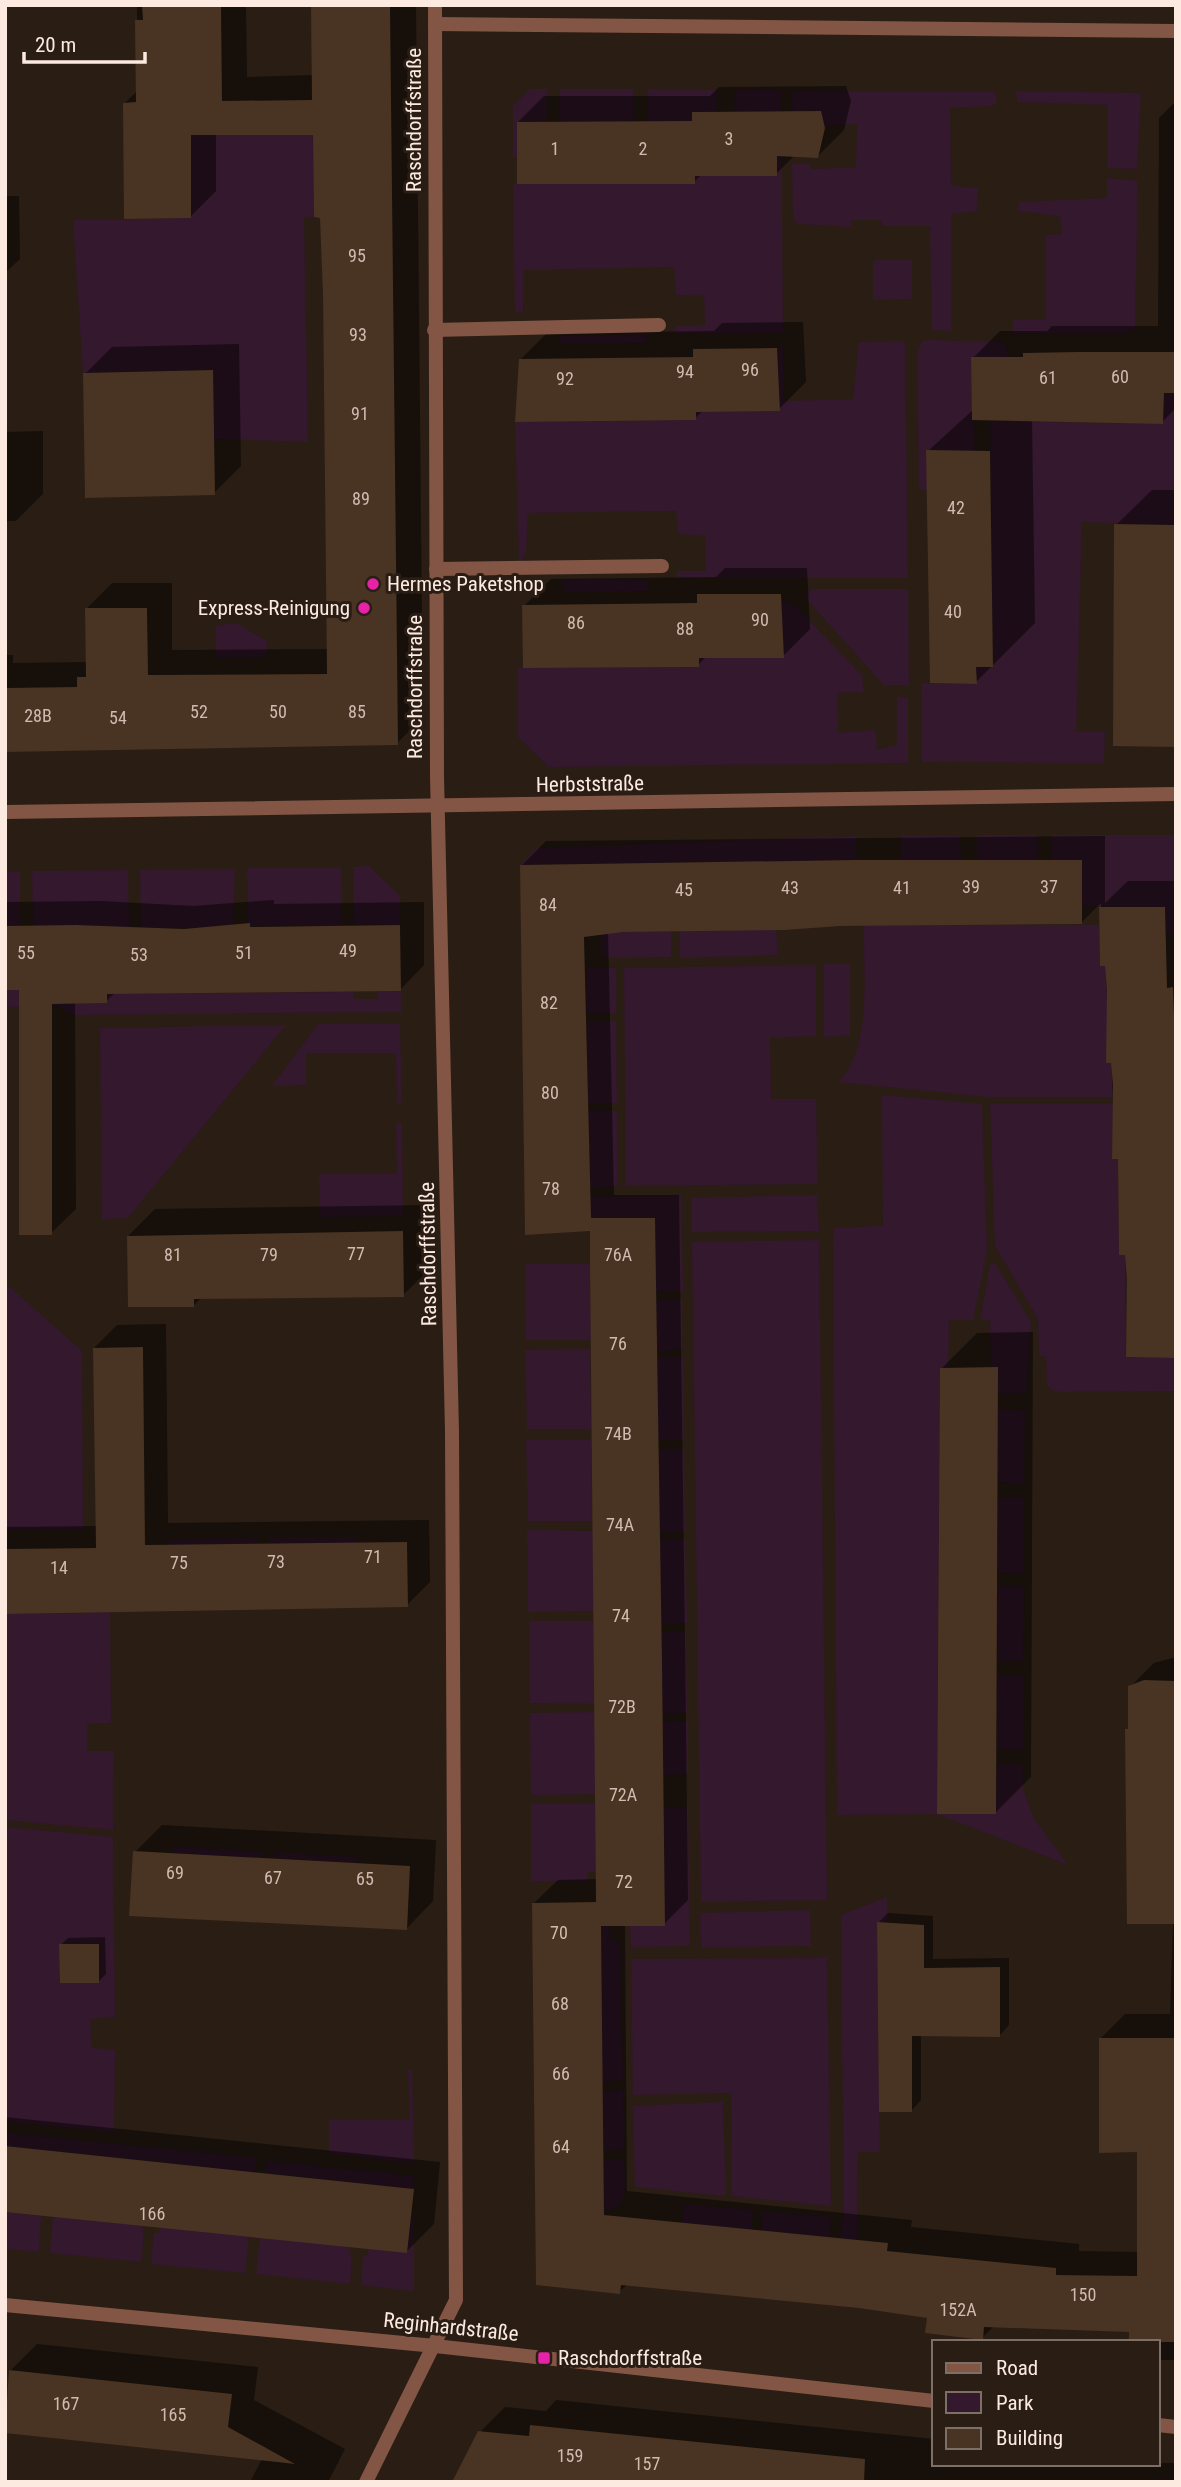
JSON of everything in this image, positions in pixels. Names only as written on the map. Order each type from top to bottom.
[{"type":"street","name":"Raschdorffstraße","points":[[366,2482],[456,2300],[452,1431],[437,807],[435,5]]},
{"type":"street","points":[[435,24],[1176,31]]},
{"type":"street","points":[[435,330],[659,325]]},
{"type":"street","points":[[436,569],[662,566]]},
{"type":"street","name":"Herbststraße","points":[[5,812],[1176,794]]},
{"type":"street","name":"Reginhardstraße","points":[[5,2305],[435,2346],[932,2400]]},
{"type":"green space","points":[[530,89],[547,89],[546,122],[517,122],[517,157],[513,157],[513,106]]},
{"type":"green space","points":[[560,89],[634,89],[633,121],[559,122]]},
{"type":"green space","points":[[648,89],[718,90],[716,111],[692,112],[692,121],[647,121]]},
{"type":"green space","points":[[735,90],[781,90],[783,334],[676,333],[676,326],[705,325],[704,296],[676,295],[674,267],[524,270],[523,312],[515,313],[513,184],[694,184],[695,176],[777,176],[775,111],[734,111]]},
{"type":"green space","points":[[792,91],[995,92],[997,101],[992,106],[950,108],[951,186],[978,188],[977,211],[951,214],[951,331],[932,330],[930,226],[883,226],[880,220],[851,220],[851,227],[797,224],[793,217],[792,164],[808,164],[812,169],[856,167],[857,124],[825,126],[820,111],[803,109],[803,158],[793,157]]},
{"type":"green space","points":[[1016,91],[1141,93],[1137,169],[1107,168],[1108,105],[1017,102]]},
{"type":"green space","points":[[312,101],[314,217],[304,218],[308,442],[214,439],[212,370],[83,373],[73,220],[191,218],[191,129],[281,135]]},
{"type":"green space","points":[[1107,178],[1138,181],[1135,328],[1128,334],[1013,333],[1013,320],[1046,320],[1046,235],[1062,234],[1060,216],[1018,211],[1019,202],[1107,198]]},
{"type":"green space","points":[[912,259],[912,299],[873,300],[873,260]]},
{"type":"green space","points":[[645,334],[647,343],[559,344],[559,336]]},
{"type":"green space","points":[[905,341],[908,578],[677,578],[677,571],[706,571],[705,536],[678,534],[676,511],[528,513],[526,552],[519,565],[515,422],[696,420],[696,412],[780,411],[777,348],[783,348],[784,401],[853,399],[859,342]]},
{"type":"green space","points":[[922,341],[1001,342],[1006,345],[1007,357],[971,357],[975,451],[927,490],[919,490],[917,354]]},
{"type":"green space","points":[[1176,377],[1176,525],[1082,522],[1076,732],[1105,732],[1104,763],[922,762],[921,683],[976,684],[976,667],[993,667],[990,421],[1162,424],[1164,393],[1175,393]]},
{"type":"green space","points":[[648,579],[648,591],[563,592],[562,580]]},
{"type":"green space","points":[[811,589],[908,589],[909,685],[884,685],[809,602],[806,597]]},
{"type":"green space","points":[[781,602],[792,603],[862,675],[864,692],[837,693],[838,733],[875,730],[877,750],[897,745],[897,696],[908,698],[908,763],[549,767],[518,737],[518,668],[698,667],[699,658],[783,658]]},
{"type":"green space","points":[[236,623],[267,641],[266,657],[216,658],[215,626]]},
{"type":"green space","points":[[977,835],[1037,835],[1038,860],[977,860]]},
{"type":"green space","points":[[1051,835],[1176,835],[1176,934],[1166,934],[1165,907],[1082,906],[1082,860],[1052,860]]},
{"type":"green space","points":[[855,836],[855,860],[520,865],[537,848]]},
{"type":"green space","points":[[901,836],[960,836],[961,860],[902,860]]},
{"type":"green space","points":[[369,866],[400,896],[400,925],[354,924],[353,867]]},
{"type":"green space","points":[[341,867],[342,924],[339,926],[248,926],[247,868]]},
{"type":"green space","points":[[235,869],[233,928],[141,928],[140,870]]},
{"type":"green space","points":[[128,870],[129,928],[79,930],[78,925],[33,926],[32,871]]},
{"type":"green space","points":[[5,872],[20,872],[20,926],[5,926]]},
{"type":"green space","points":[[864,925],[1099,925],[1100,966],[1105,966],[1113,1097],[987,1097],[838,1082],[849,1068],[857,1050],[861,1030],[865,986]]},
{"type":"green space","points":[[776,929],[778,955],[680,958],[679,931]]},
{"type":"green space","points":[[601,932],[671,932],[671,957],[601,958]]},
{"type":"green space","points":[[850,963],[850,1035],[824,1037],[824,964]]},
{"type":"green space","points":[[816,965],[816,1036],[770,1038],[771,1099],[816,1099],[818,1184],[626,1186],[624,968]]},
{"type":"green space","points":[[586,967],[616,968],[616,1013],[587,1013]]},
{"type":"green space","points":[[5,990],[80,990],[80,1003],[107,1003],[107,994],[353,992],[354,999],[378,999],[378,992],[401,991],[401,1012],[72,1015],[58,1005],[5,1007]]},
{"type":"green space","points":[[587,1021],[616,1021],[617,1103],[588,1103]]},
{"type":"green space","points":[[318,1024],[400,1024],[402,1103],[397,1103],[396,1053],[306,1053],[306,1085],[272,1086]]},
{"type":"green space","points":[[286,1025],[128,1218],[102,1219],[100,1028]]},
{"type":"green space","points":[[882,1095],[982,1104],[987,1250],[973,1320],[949,1320],[948,1368],[940,1368],[937,1813],[996,1814],[997,1763],[1022,1764],[1024,1791],[1033,1817],[1068,1865],[937,1814],[837,1815],[833,1228],[883,1226]]},
{"type":"green space","points":[[990,1104],[1113,1104],[1112,1159],[1118,1159],[1119,1255],[1125,1255],[1126,1357],[1176,1358],[1176,1391],[1055,1392],[1047,1386],[1046,1357],[1039,1356],[1038,1319],[995,1246]]},
{"type":"green space","points":[[588,1110],[617,1111],[617,1186],[590,1188]]},
{"type":"green space","points":[[396,1123],[402,1123],[403,1216],[320,1217],[319,1174],[397,1174]]},
{"type":"green space","points":[[817,1195],[819,1231],[692,1232],[692,1198]]},
{"type":"green space","points":[[681,1196],[683,1292],[656,1291],[590,1218],[590,1197]]},
{"type":"green space","points":[[819,1240],[827,1900],[701,1902],[692,1242]]},
{"type":"green space","points":[[995,1263],[1031,1322],[1026,1394],[998,1393],[998,1368],[991,1367],[990,1320],[980,1320],[990,1265]]},
{"type":"green space","points":[[525,1264],[590,1264],[591,1340],[526,1340]]},
{"type":"green space","points":[[5,1283],[82,1351],[83,1529],[5,1529]]},
{"type":"green space","points":[[656,1299],[682,1299],[682,1349],[657,1352]]},
{"type":"green space","points":[[590,1349],[591,1429],[527,1429],[525,1350]]},
{"type":"green space","points":[[657,1358],[683,1358],[684,1440],[658,1440]]},
{"type":"green space","points":[[998,1409],[1025,1410],[1024,1483],[998,1482]]},
{"type":"green space","points":[[526,1440],[591,1440],[592,1521],[528,1521]]},
{"type":"green space","points":[[658,1449],[684,1449],[685,1532],[659,1532]]},
{"type":"green space","points":[[998,1498],[1024,1498],[1024,1573],[998,1572]]},
{"type":"green space","points":[[527,1530],[593,1531],[593,1611],[528,1612]]},
{"type":"green space","points":[[269,1537],[355,1537],[355,1543],[269,1543]]},
{"type":"green space","points":[[257,1538],[257,1544],[170,1545],[170,1539]]},
{"type":"green space","points":[[659,1539],[685,1539],[687,1623],[661,1624]]},
{"type":"green space","points":[[998,1586],[1024,1587],[1023,1662],[997,1661]]},
{"type":"green space","points":[[110,1609],[111,1723],[87,1724],[87,1751],[114,1751],[113,1830],[5,1820],[5,1614],[85,1613]]},
{"type":"green space","points":[[529,1621],[594,1621],[595,1704],[530,1703]]},
{"type":"green space","points":[[661,1632],[686,1632],[687,1712],[662,1714]]},
{"type":"green space","points":[[997,1675],[1023,1676],[1023,1749],[997,1749]]},
{"type":"green space","points":[[595,1712],[595,1794],[531,1795],[530,1713]]},
{"type":"green space","points":[[688,1721],[688,1774],[663,1775],[662,1722]]},
{"type":"green space","points":[[531,1803],[595,1804],[596,1872],[588,1872],[587,1882],[531,1881]]},
{"type":"green space","points":[[688,1807],[690,1946],[631,1947],[630,1926],[665,1926],[664,1808]]},
{"type":"green space","points":[[5,1827],[113,1837],[115,2017],[90,2019],[92,2048],[115,2050],[114,2132],[5,2121]]},
{"type":"green space","points":[[173,1846],[262,1852],[262,1858],[173,1853]]},
{"type":"green space","points":[[275,1852],[357,1857],[357,1863],[274,1858]]},
{"type":"green space","points":[[887,1897],[887,1923],[877,1923],[880,2152],[858,2152],[857,2241],[840,2239],[844,2219],[841,1915]]},
{"type":"green space","points":[[810,1910],[811,1946],[701,1947],[700,1913]]},
{"type":"green space","points":[[601,1926],[609,1926],[609,1937],[620,1944],[623,2080],[601,2082]]},
{"type":"green space","points":[[827,1958],[831,2206],[732,2196],[731,2093],[633,2095],[631,1959]]},
{"type":"green space","points":[[408,2070],[412,2070],[414,2163],[329,2153],[329,2120],[410,2120]]},
{"type":"green space","points":[[623,2090],[624,2150],[602,2150],[602,2091]]},
{"type":"green space","points":[[723,2102],[726,2196],[635,2187],[633,2106]]},
{"type":"green space","points":[[5,2133],[256,2158],[255,2172],[5,2146]]},
{"type":"green space","points":[[602,2159],[624,2160],[625,2185],[619,2205],[603,2210]]},
{"type":"green space","points":[[267,2161],[413,2176],[413,2189],[266,2173]]},
{"type":"green space","points":[[414,2204],[414,2291],[361,2285],[363,2256],[367,2256],[368,2249],[407,2252]]},
{"type":"green space","points":[[685,2204],[753,2210],[751,2230],[682,2223]]},
{"type":"green space","points":[[5,2212],[41,2216],[39,2252],[5,2249]]},
{"type":"green space","points":[[763,2212],[831,2217],[829,2238],[761,2231]]},
{"type":"green space","points":[[53,2216],[141,2225],[144,2233],[141,2262],[50,2253]]},
{"type":"green space","points":[[160,2227],[249,2236],[245,2273],[151,2264],[154,2233],[159,2233]]},
{"type":"green space","points":[[260,2238],[350,2246],[350,2284],[256,2274]]},
{"type":"building","points":[[142,5],[221,5],[222,101],[312,100],[311,5],[390,5],[398,745],[5,752],[5,688],[77,687],[77,677],[86,677],[85,608],[147,608],[148,675],[327,674],[323,294],[320,218],[314,217],[313,135],[191,135],[191,218],[124,219],[123,103],[136,102],[135,20],[143,20]]},
{"type":"building","points":[[821,111],[825,128],[818,158],[777,156],[777,176],[695,176],[695,184],[517,184],[517,122],[692,121],[692,112]]},
{"type":"building","points":[[777,348],[780,411],[696,412],[696,420],[515,422],[519,359],[693,357],[693,349]]},
{"type":"building","points":[[1174,352],[1175,393],[1164,393],[1163,424],[972,420],[971,357],[1023,357],[1023,353]]},
{"type":"building","points":[[213,370],[215,495],[85,498],[83,373]]},
{"type":"building","points":[[926,450],[990,451],[993,667],[976,667],[977,684],[930,683]]},
{"type":"building","points":[[1114,524],[1176,525],[1176,747],[1113,746]]},
{"type":"building","points":[[697,594],[781,594],[784,658],[699,658],[699,667],[523,668],[522,605],[697,603]]},
{"type":"building","points":[[1082,860],[1082,924],[840,926],[785,930],[623,932],[584,937],[591,1218],[655,1218],[662,1663],[665,1926],[601,1926],[604,2215],[888,2243],[887,2251],[1056,2268],[1056,2275],[1137,2276],[1137,2152],[1099,2153],[1099,2038],[1176,2038],[1176,2342],[1129,2340],[1129,2332],[984,2327],[983,2340],[925,2333],[927,2318],[859,2308],[621,2285],[620,2294],[536,2285],[532,1903],[596,1902],[590,1231],[525,1235],[520,865]]},
{"type":"building","points":[[1099,907],[1165,907],[1167,988],[1173,987],[1176,1071],[1176,1358],[1126,1357],[1127,1278],[1125,1255],[1119,1255],[1118,1159],[1112,1159],[1113,1085],[1111,1063],[1106,1063],[1107,990],[1105,966],[1100,966]]},
{"type":"building","points":[[250,923],[250,927],[400,925],[401,991],[107,994],[107,1003],[52,1004],[52,1235],[19,1235],[19,990],[5,990],[5,926],[76,925],[184,929]]},
{"type":"building","points":[[403,1231],[404,1297],[194,1299],[194,1307],[128,1307],[127,1236]]},
{"type":"building","points":[[143,1347],[145,1545],[407,1542],[408,1607],[5,1614],[5,1549],[96,1548],[93,1348]]},
{"type":"building","points":[[998,1367],[996,1814],[937,1814],[940,1368]]},
{"type":"building","points":[[1144,1680],[1176,1681],[1176,1924],[1127,1924],[1125,1729],[1128,1729],[1128,1686]]},
{"type":"building","points":[[133,1851],[410,1866],[407,1930],[129,1916]]},
{"type":"building","points":[[877,1922],[924,1925],[924,1968],[1000,1967],[1000,2037],[912,2036],[912,2112],[879,2112]]},
{"type":"building","points":[[59,1944],[99,1944],[99,1983],[60,1983]]},
{"type":"building","points":[[5,2146],[414,2189],[407,2253],[5,2212]]},
{"type":"building","points":[[9,2370],[232,2394],[228,2427],[295,2464],[5,2433]]},
{"type":"building","points":[[530,2425],[865,2459],[864,2482],[452,2482],[478,2431],[529,2436]]},
{"type":"place","name":"Hermes Paketshop","points":[[373,584]]},
{"type":"place","name":"Express-Reinigung","points":[[364,608]]},
{"type":"place","name":"Raschdorffstraße","points":[[544,2358]]}]
